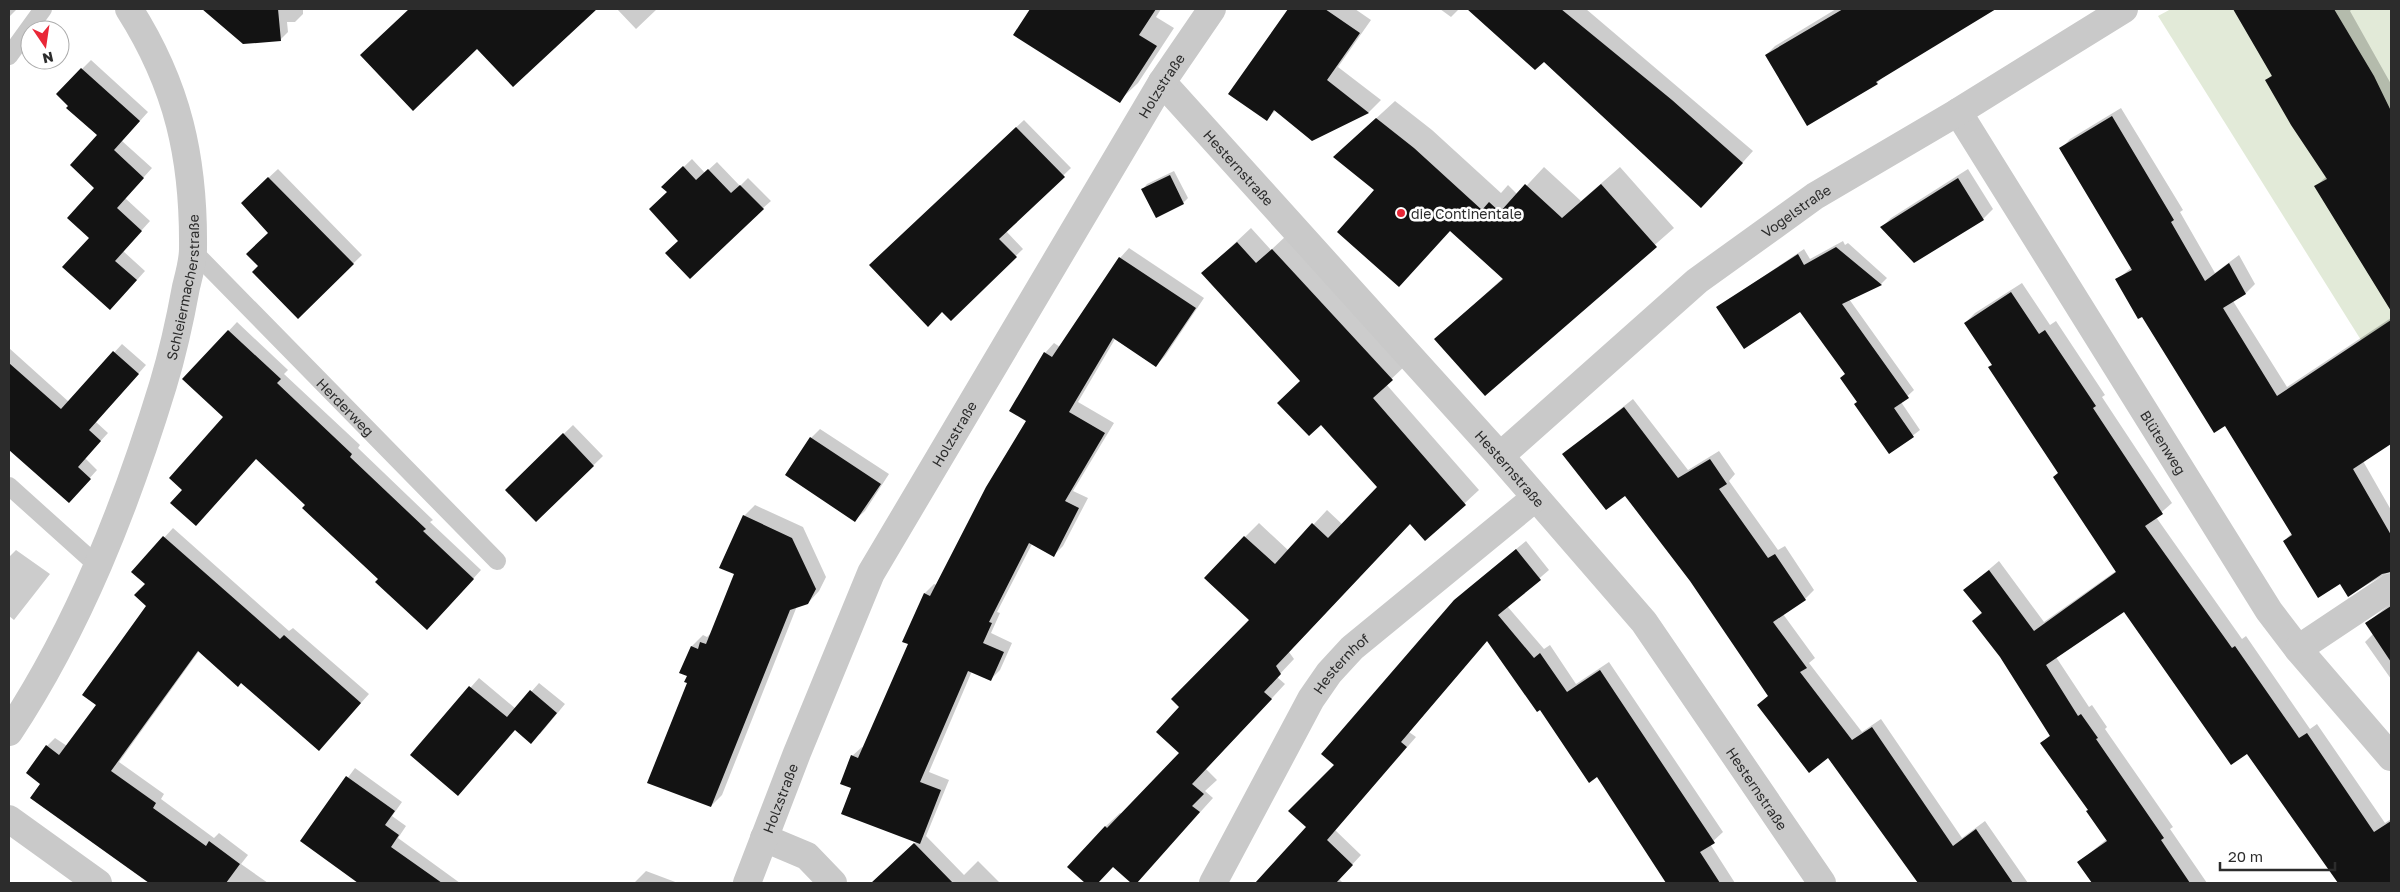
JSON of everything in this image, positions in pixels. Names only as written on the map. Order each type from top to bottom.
[{"type":"street","name":"Schleiermacherstraße","points":[[9,732],[37,690],[98,566],[149,430],[176,342],[193,251],[192,196],[186,141],[159,65],[147,38],[129,9]]},
{"type":"street","name":"Holzstraße","points":[[747,883],[871,573],[1162,82],[1212,9]]},
{"type":"street","name":"Vogelstraße","points":[[1500,456],[1697,281],[1815,196],[1958,112],[2124,9]]},
{"type":"street","name":"Hesternstraße","points":[[1162,82],[1500,456],[1644,622],[1822,883]]},
{"type":"street","name":"Blütenweg","points":[[1958,112],[2269,611],[2298,649],[2391,757]]},
{"type":"street","name":"Hesternhof","points":[[1213,883],[1311,699],[1329,673],[1352,648],[1535,498]]},
{"type":"street","points":[[2298,649],[2391,587]]},
{"type":"street","points":[[9,819],[98,883]]},
{"type":"street","points":[[764,838],[807,856],[833,883]]},
{"type":"lane","points":[[9,56],[43,9]]},
{"type":"lane","name":"Herderweg","points":[[193,251],[497,561]]},
{"type":"lane","points":[[9,486],[98,566]]},
{"type":"green space","points":[[2171,9],[2391,9],[2391,388],[2158,16]]},
{"type":"building","points":[[202,9],[278,9],[281,41],[243,44]]},
{"type":"building","points":[[409,9],[597,9],[513,87],[477,49],[413,111],[360,55]]},
{"type":"building","points":[[1030,9],[1156,9],[1139,35],[1157,46],[1120,103],[1013,35]]},
{"type":"building","points":[[1288,9],[1325,9],[1360,33],[1327,80],[1369,113],[1312,141],[1274,110],[1267,121],[1228,94]]},
{"type":"building","points":[[1467,9],[1561,9],[1672,100],[1743,163],[1701,208],[1544,62],[1535,70]]},
{"type":"building","points":[[1843,9],[1996,9],[1876,82],[1878,84],[1807,126],[1765,55]]},
{"type":"building","points":[[2233,9],[2334,9],[2374,76],[2391,111],[2391,311],[2314,186],[2327,179],[2291,125],[2265,80],[2272,76]]},
{"type":"building","points":[[81,68],[140,121],[114,150],[144,178],[117,208],[142,231],[115,261],[137,280],[110,310],[62,267],[89,238],[67,218],[94,188],[70,165],[97,135],[66,108],[68,106],[56,94]]},
{"type":"building","points":[[2112,116],[2174,220],[2171,222],[2205,281],[2229,263],[2246,294],[2223,308],[2277,396],[2391,320],[2391,444],[2353,469],[2391,535],[2391,572],[2382,574],[2348,597],[2340,584],[2318,598],[2283,541],[2292,535],[2225,426],[2214,433],[2142,317],[2138,319],[2115,279],[2132,270],[2059,148]]},
{"type":"building","points":[[1376,118],[1414,148],[1482,210],[1489,202],[1500,212],[1525,184],[1562,218],[1601,184],[1657,247],[1485,396],[1434,339],[1503,279],[1450,231],[1399,287],[1337,232],[1374,190],[1333,157]]},
{"type":"building","points":[[1016,127],[1065,177],[999,239],[1017,257],[951,321],[942,312],[928,327],[869,265]]},
{"type":"building","points":[[683,166],[696,180],[708,169],[731,193],[740,185],[764,209],[690,279],[665,253],[678,241],[649,209],[667,192],[661,187]]},
{"type":"building","points":[[1170,175],[1184,204],[1156,218],[1141,189]]},
{"type":"building","points":[[268,177],[354,264],[298,319],[252,272],[258,266],[246,254],[268,233],[241,203]]},
{"type":"building","points":[[1958,178],[1984,220],[1914,263],[1880,227]]},
{"type":"building","points":[[1237,242],[1256,263],[1272,249],[1393,380],[1373,398],[1466,505],[1425,541],[1410,524],[1276,666],[1281,674],[1264,692],[1272,699],[1192,784],[1204,794],[1192,806],[1200,812],[1137,883],[1131,883],[1113,867],[1098,883],[1085,883],[1067,867],[1105,826],[1107,828],[1179,753],[1156,732],[1179,707],[1171,699],[1249,620],[1204,578],[1244,536],[1275,564],[1312,523],[1328,538],[1377,487],[1321,425],[1309,436],[1277,403],[1300,381],[1201,273]]},
{"type":"building","points":[[1836,247],[1882,285],[1842,304],[1909,398],[1894,408],[1914,437],[1889,454],[1854,404],[1857,402],[1840,378],[1845,374],[1800,312],[1744,349],[1716,307],[1798,254],[1804,265]]},
{"type":"building","points":[[1119,257],[1196,308],[1156,367],[1113,338],[1069,412],[1105,433],[1065,501],[1079,508],[1054,557],[1029,543],[989,622],[992,623],[983,643],[1004,652],[991,681],[968,671],[920,782],[941,790],[920,844],[841,814],[851,788],[840,784],[851,755],[858,758],[908,644],[902,642],[924,593],[930,596],[986,487],[1026,421],[1009,411],[1044,352],[1052,357]]},
{"type":"building","points":[[2011,292],[2039,334],[2045,330],[2096,406],[2093,408],[2163,514],[2145,526],[2232,648],[2235,646],[2299,738],[2307,733],[2374,832],[2391,821],[2391,883],[2338,883],[2247,754],[2231,765],[2124,612],[2046,665],[2078,716],[2081,714],[2098,738],[2096,739],[2164,838],[2161,840],[2190,883],[2092,883],[2077,862],[2107,841],[2086,811],[2088,810],[2040,743],[2050,736],[2000,657],[1972,621],[1982,613],[1963,590],[1989,570],[2034,631],[2116,572],[2053,477],[2058,473],[1988,367],[1992,365],[1964,323]]},
{"type":"building","points":[[228,330],[281,379],[277,383],[352,454],[350,457],[426,529],[423,531],[474,579],[427,630],[375,582],[378,579],[302,508],[305,505],[256,459],[196,526],[170,503],[182,490],[169,478],[223,417],[182,379]]},
{"type":"building","points":[[113,351],[139,374],[89,430],[101,441],[78,467],[91,479],[69,503],[9,450],[9,363],[61,409]]},
{"type":"building","points":[[1624,407],[1678,478],[1710,459],[1727,484],[1719,489],[1768,558],[1775,554],[1806,600],[1773,622],[1807,668],[1800,672],[1852,740],[1872,727],[1953,846],[1976,829],[2013,883],[1918,883],[1828,758],[1809,773],[1757,705],[1768,696],[1690,581],[1625,496],[1606,510],[1562,454]]},
{"type":"building","points":[[563,433],[594,466],[536,522],[505,490]]},
{"type":"building","points":[[810,437],[881,484],[855,522],[785,475]]},
{"type":"building","points":[[743,515],[792,538],[816,589],[808,604],[790,610],[711,807],[647,783],[687,683],[684,682],[687,676],[679,673],[691,646],[698,649],[700,642],[706,644],[734,574],[719,568]]},
{"type":"building","points":[[163,536],[280,639],[284,635],[361,703],[319,751],[241,683],[238,687],[198,651],[111,771],[156,803],[153,808],[206,846],[209,841],[240,864],[226,883],[149,883],[30,798],[40,784],[26,773],[46,745],[59,755],[96,705],[82,695],[146,606],[134,595],[145,584],[131,572]]},
{"type":"building","points":[[1516,549],[1541,580],[1498,615],[1534,658],[1540,653],[1567,692],[1600,670],[1715,843],[1700,852],[1720,883],[1666,883],[1597,777],[1589,783],[1540,710],[1537,712],[1487,641],[1401,742],[1407,747],[1327,840],[1353,865],[1336,883],[1255,883],[1306,827],[1288,811],[1334,765],[1321,754],[1454,600]]},
{"type":"building","points":[[2391,606],[2391,662],[2365,623]]},
{"type":"building","points":[[469,686],[507,717],[530,690],[557,713],[531,744],[515,730],[458,796],[410,755]]},
{"type":"building","points":[[346,776],[395,811],[385,825],[399,835],[391,847],[442,883],[358,883],[300,841]]},
{"type":"building","points":[[914,843],[953,883],[871,883]]},
{"type":"place","name":"die Continentale","points":[[1401,213]]}]
